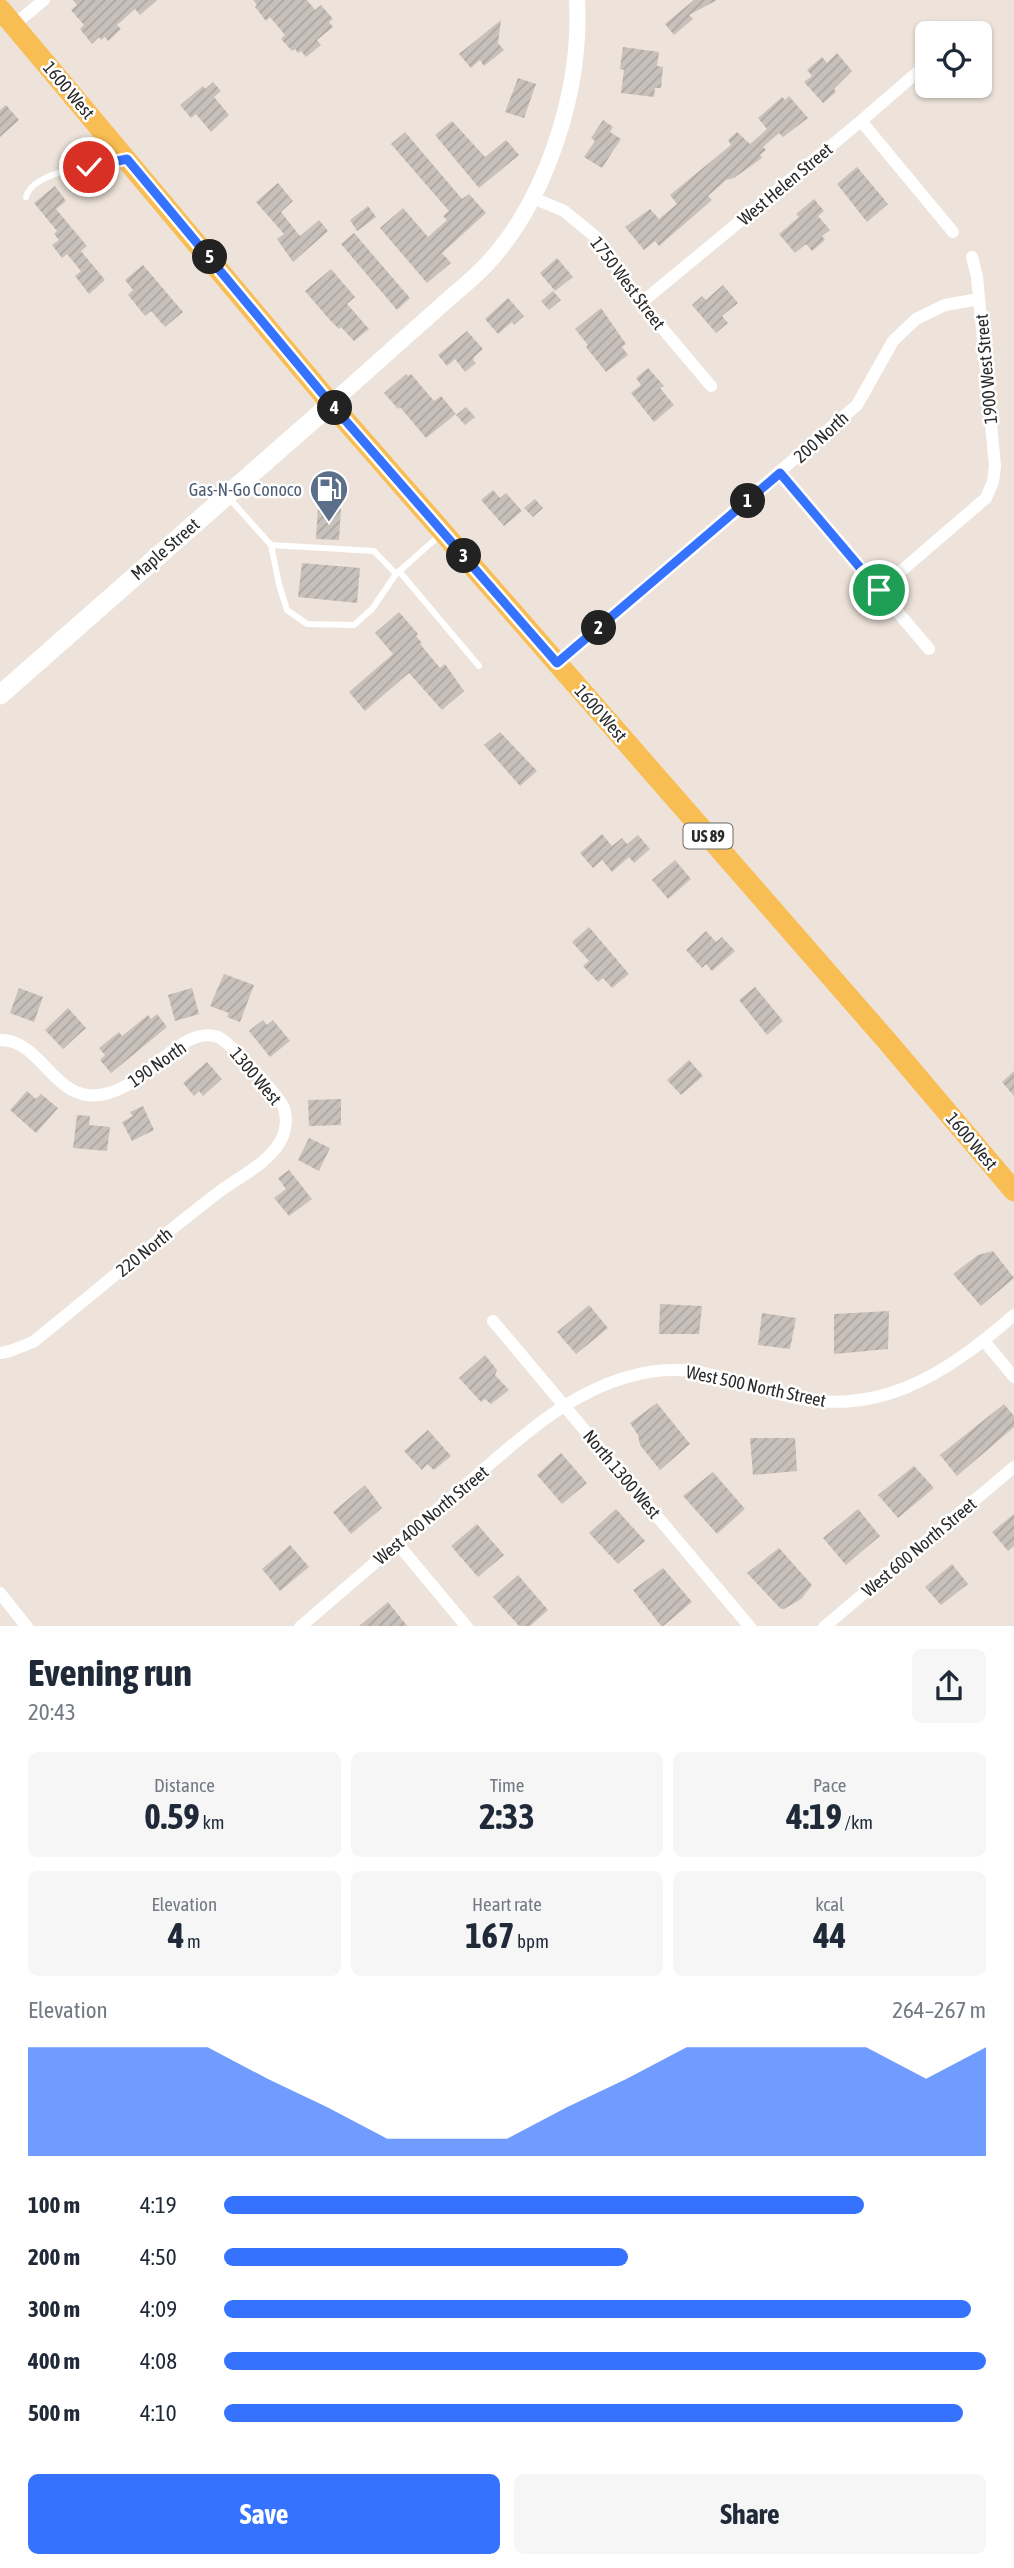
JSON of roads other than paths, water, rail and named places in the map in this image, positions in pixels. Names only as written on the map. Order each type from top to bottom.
[{"type":"main road","name":"1600 West","points":[[7,17],[331,404],[895,1050],[1014,1191]]},
{"type":"main road","name":"Maple Street","points":[[0,695],[331,404]]},
{"type":"street","points":[[7,17],[44,0]]},
{"type":"street","name":"Maple Street","points":[[331,404],[485,266],[513,231],[552,156],[563,119],[578,47],[578,0]]},
{"type":"street","name":"West Helen Street","points":[[641,303],[915,74]]},
{"type":"street","points":[[861,121],[953,232]]},
{"type":"street","name":"1750 West Street","points":[[531,197],[564,211],[589,230],[641,303],[711,386]]},
{"type":"street","name":"1900 West Street","points":[[879,590],[986,498],[992,482],[995,466],[979,299],[972,257]]},
{"type":"street","name":"200 North","points":[[557,663],[858,405],[893,341],[916,319],[945,305],[979,299]]},
{"type":"street","points":[[780,473],[929,649]]},
{"type":"street","name":"1300 West","points":[[197,1037],[216,1036],[232,1046],[283,1107],[286,1124],[281,1141]]},
{"type":"street","name":"190 North","points":[[0,1040],[27,1048],[42,1066],[85,1095],[111,1094],[136,1081],[177,1046],[197,1037]]},
{"type":"street","name":"220 North","points":[[0,1353],[33,1342],[220,1191],[265,1161],[281,1141]]},
{"type":"street","name":"West 500 North Street","points":[[564,1405],[610,1382],[645,1372],[674,1369],[723,1375],[802,1399],[837,1402],[867,1399],[921,1382],[952,1365],[1014,1315]]},
{"type":"street","name":"North 1300 West","points":[[493,1321],[750,1626]]},
{"type":"street","points":[[984,1340],[1014,1377]]},
{"type":"street","name":"West 400 North Street","points":[[300,1626],[545,1418],[564,1405]]},
{"type":"street","name":"West 600 North Street","points":[[824,1626],[1014,1467]]},
{"type":"street","points":[[397,1543],[467,1626]]},
{"type":"street","points":[[0,1593],[27,1626]]},
{"type":"lane","points":[[26,197],[32,185],[54,174],[127,159]]},
{"type":"lane","points":[[227,495],[271,545],[287,610],[307,624],[354,625],[372,609],[397,572],[444,533]]},
{"type":"lane","points":[[271,545],[374,551],[397,572],[479,666]]},
{"type":"place","name":"Gas-N-Go Conoco","points":[[329,523]]}]
